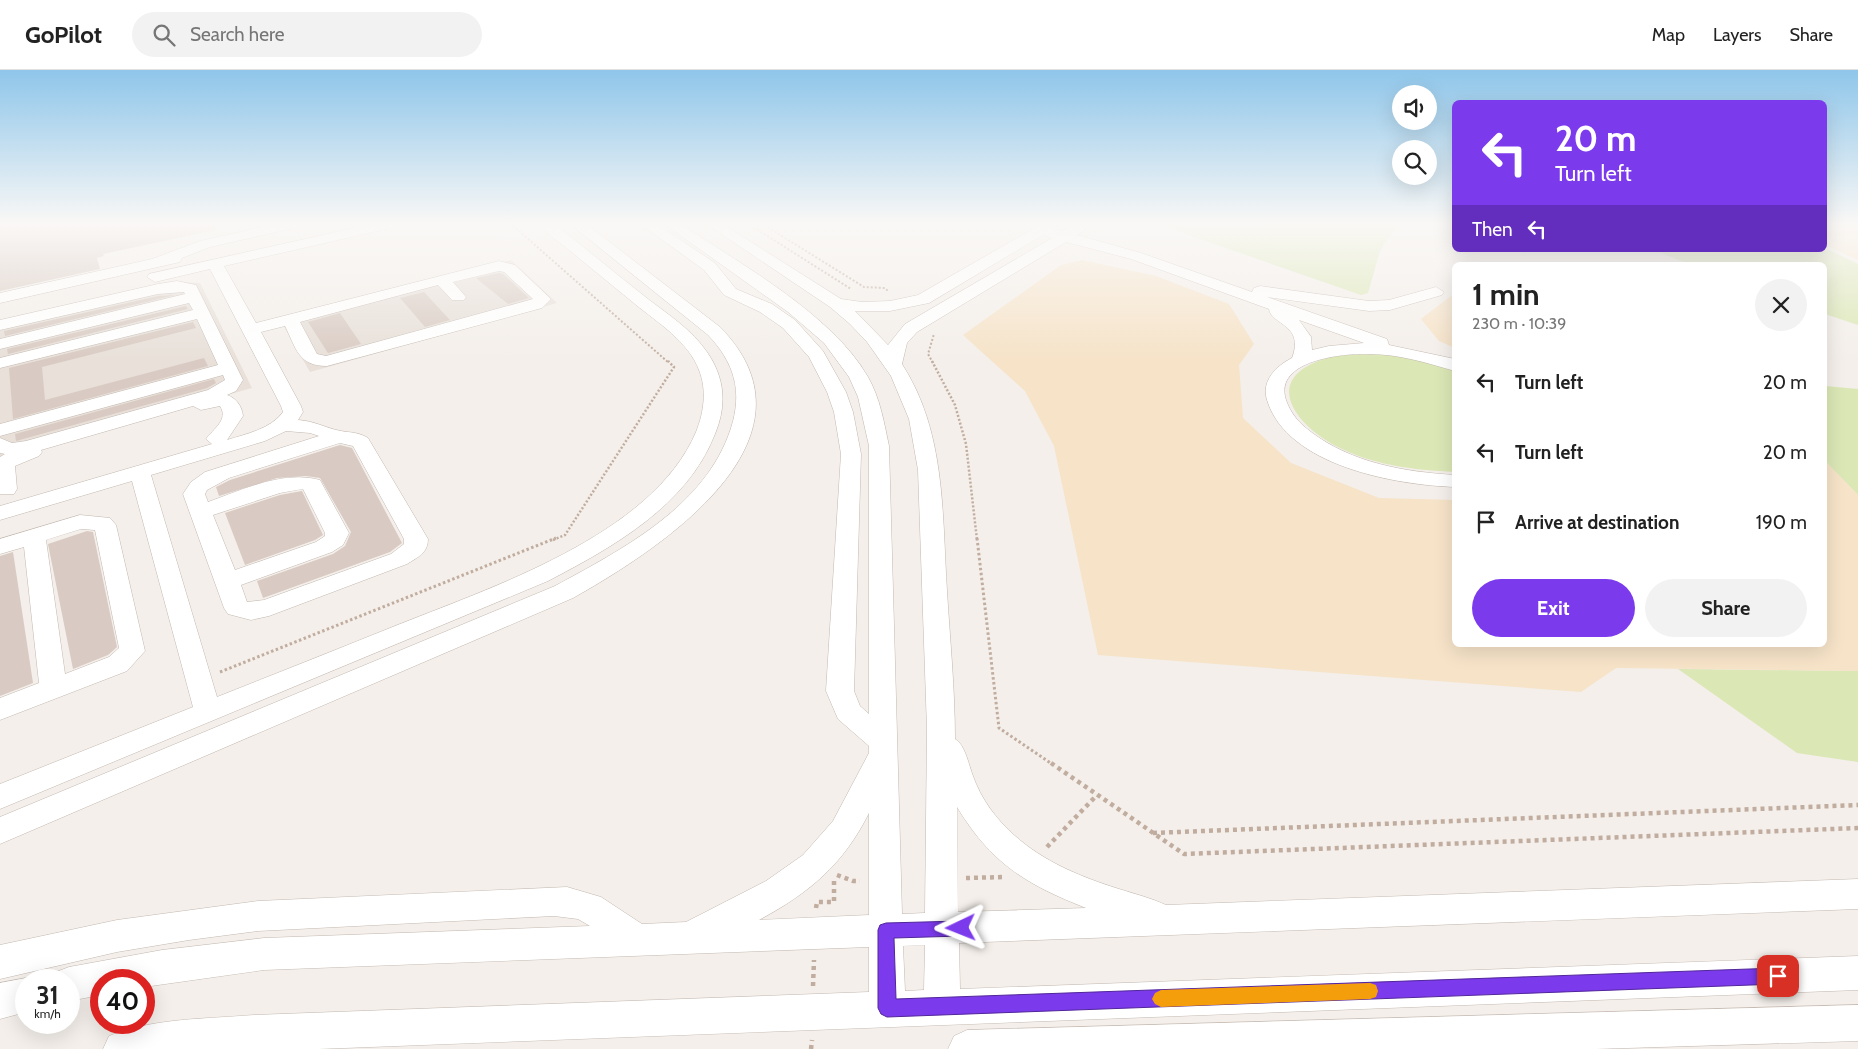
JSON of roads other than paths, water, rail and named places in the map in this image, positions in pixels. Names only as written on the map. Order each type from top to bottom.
[{"type":"street","points":[[0,298],[133,269]]},
{"type":"street","points":[[0,312],[190,269]]},
{"type":"street","points":[[0,513],[242,442],[272,432],[282,425],[292,412],[291,406],[218,269]]},
{"type":"street","points":[[250,330],[491,269]]},
{"type":"street","points":[[290,319],[310,357],[316,360],[327,361],[536,304],[544,299],[510,269]]},
{"type":"street","points":[[0,797],[512,588],[551,570],[618,531],[645,510],[685,469],[708,430],[713,394],[705,363],[684,338],[600,269]]},
{"type":"street","points":[[0,831],[556,596],[602,572],[636,550],[690,506],[720,471],[736,443],[744,424],[747,405],[743,372],[726,343],[714,330],[635,269]]},
{"type":"street","points":[[723,269],[845,357],[858,376],[875,421],[879,446],[887,1008]]},
{"type":"street","points":[[783,269],[836,303],[867,330],[893,362],[907,386],[918,412],[925,440],[929,470],[942,729],[942,1006]]},
{"type":"street","points":[[836,303],[876,307],[913,302],[930,295],[975,269]]},
{"type":"street","points":[[893,362],[895,347],[901,337],[923,321],[1010,269]]},
{"type":"street","points":[[1172,269],[1404,352],[1452,364]]},
{"type":"street","points":[[442,280],[458,297]]},
{"type":"street","points":[[0,325],[168,287],[190,288],[234,380],[233,384],[215,394],[29,447],[11,449],[0,444]]},
{"type":"street","points":[[1244,294],[1290,293],[1369,306],[1390,305],[1436,292]]},
{"type":"street","points":[[1244,294],[1278,311],[1297,326],[1305,343],[1300,360]]},
{"type":"street","points":[[0,344],[199,305]]},
{"type":"street","points":[[0,363],[199,305]]},
{"type":"street","points":[[803,326],[834,384],[849,429],[851,454],[840,691],[848,712],[884,747]]},
{"type":"street","points":[[1404,352],[1350,349],[1316,354],[1300,360],[1286,369],[1277,380],[1274,394],[1278,408],[1290,424],[1307,439],[1331,453],[1359,465],[1400,475],[1452,481]]},
{"type":"street","points":[[0,430],[229,368]]},
{"type":"street","points":[[6,489],[3,467],[13,458],[200,404],[222,400],[229,403],[234,417],[216,439]]},
{"type":"street","points":[[282,425],[313,427],[339,437]]},
{"type":"street","points":[[339,437],[353,437],[361,442],[416,539],[416,547],[399,559],[260,610],[251,611],[237,608],[194,494],[196,489],[205,480],[221,473],[339,437]]},
{"type":"street","points":[[62,496],[80,478],[95,470],[187,442],[216,439],[242,442]]},
{"type":"street","points":[[140,473],[201,680],[208,712]]},
{"type":"street","points":[[201,512],[288,483],[306,481],[312,484],[337,533],[335,540],[324,547],[226,582]]},
{"type":"street","points":[[0,547],[80,522],[96,521],[105,526],[132,645],[132,651],[118,664],[0,709]]},
{"type":"street","points":[[34,536],[53,689]]},
{"type":"street","points":[[942,729],[966,796],[980,819],[1005,847],[1029,866],[1066,887],[1173,920]]},
{"type":"street","points":[[690,938],[786,888],[829,851],[844,830],[884,747]]},
{"type":"street","points":[[80,982],[162,967],[264,954],[1858,894]]},
{"type":"street","points":[[0,962],[116,936],[189,924],[258,916],[560,901],[589,906],[636,940]]},
{"type":"street","points":[[122,1049],[170,1041],[254,1032],[1858,973]]},
{"type":"street","points":[[0,1001],[15,997]]},
{"type":"street","points":[[979,1049],[1858,1023]]}]
